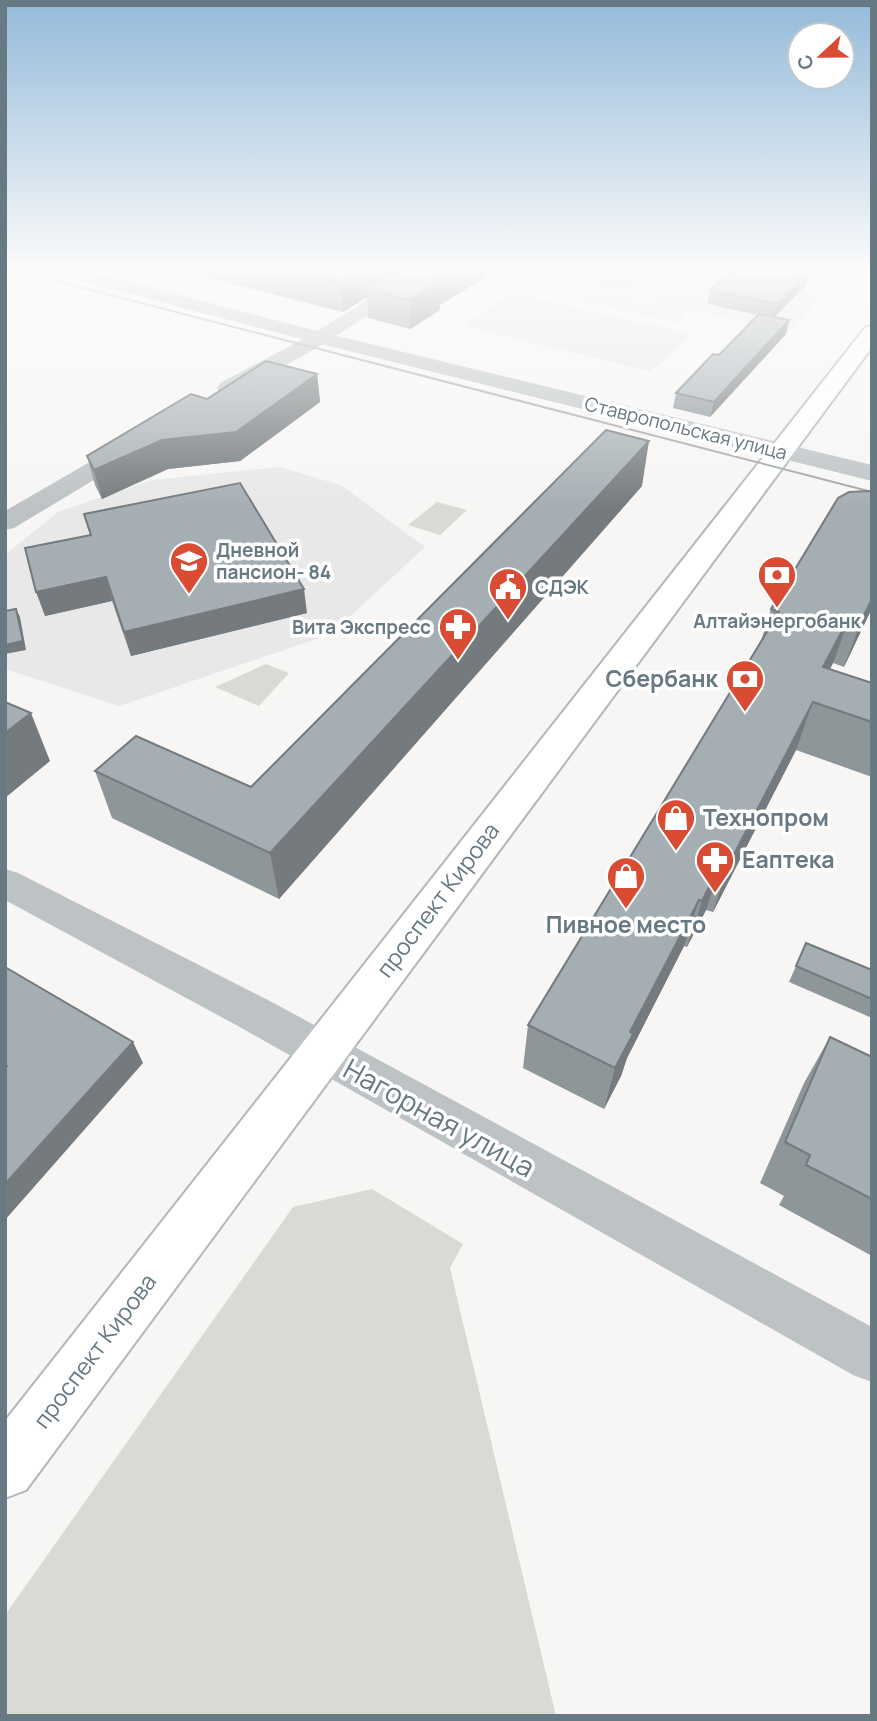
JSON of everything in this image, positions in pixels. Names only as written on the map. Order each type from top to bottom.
[{"type":"main road","name":"проспект Кирова","points":[[5,1469],[860,348]]},
{"type":"street","points":[[212,399],[256,371],[300,348]]},
{"type":"street","name":"Ставропольская улица","points":[[362,348],[872,473]]},
{"type":"street","points":[[5,522],[155,433]]},
{"type":"street","name":"Нагорная улица","points":[[5,883],[253,1013],[322,1054],[872,1356]]},
{"type":"shaded area","points":[[554,348],[677,348],[651,372]]},
{"type":"shaded area","name":"Дневной пансион- 84","points":[[279,467],[341,485],[425,547],[331,634],[119,706],[5,669],[5,555],[58,512],[152,480]]},
{"type":"shaded area","points":[[437,502],[467,510],[440,535],[408,525]]},
{"type":"shaded area","points":[[266,664],[289,673],[259,706],[215,687]]},
{"type":"shaded area","points":[[372,1189],[463,1244],[450,1268],[556,1716],[5,1716],[5,1615],[293,1207]]},
{"type":"building","points":[[726,348],[763,348],[714,402],[676,393],[713,354],[719,355]]},
{"type":"building","points":[[266,361],[317,374],[236,432],[162,440],[94,470],[87,456],[191,394],[207,399]]},
{"type":"building","points":[[606,430],[649,441],[270,853],[95,771],[136,736],[251,787]]},
{"type":"building","points":[[240,483],[304,589],[124,632],[106,577],[36,592],[25,548],[91,535],[84,514]]},
{"type":"building","points":[[849,492],[872,492],[872,599],[862,619],[850,616],[823,667],[872,683],[872,722],[813,702],[728,866],[721,863],[702,901],[699,900],[630,1032],[633,1034],[615,1068],[528,1025],[779,612],[771,609],[838,498]]},
{"type":"building","points":[[16,609],[23,641],[5,645],[5,611]]},
{"type":"building","points":[[5,702],[31,713],[5,733]]},
{"type":"building","points":[[806,943],[872,970],[872,999],[796,966]]},
{"type":"building","points":[[5,967],[133,1042],[5,1184],[7,1066]]},
{"type":"building","points":[[830,1037],[872,1057],[872,1199],[806,1165],[810,1155],[785,1142]]},
{"type":"tram line","points":[[316,348],[872,492]]},
{"type":"place","name":"Дневной пансион- 84","points":[[189,595]]},
{"type":"place","name":"Алтайэнергобанк","points":[[777,609]]},
{"type":"place","name":"СДЭК","points":[[508,621]]},
{"type":"place","name":"Вита Экспресс","points":[[458,661]]},
{"type":"place","name":"Сбербанк","points":[[745,713]]},
{"type":"place","name":"Технопром","points":[[676,852]]},
{"type":"place","name":"Еаптека","points":[[715,894]]},
{"type":"place","name":"Пивное место","points":[[626,910]]}]
